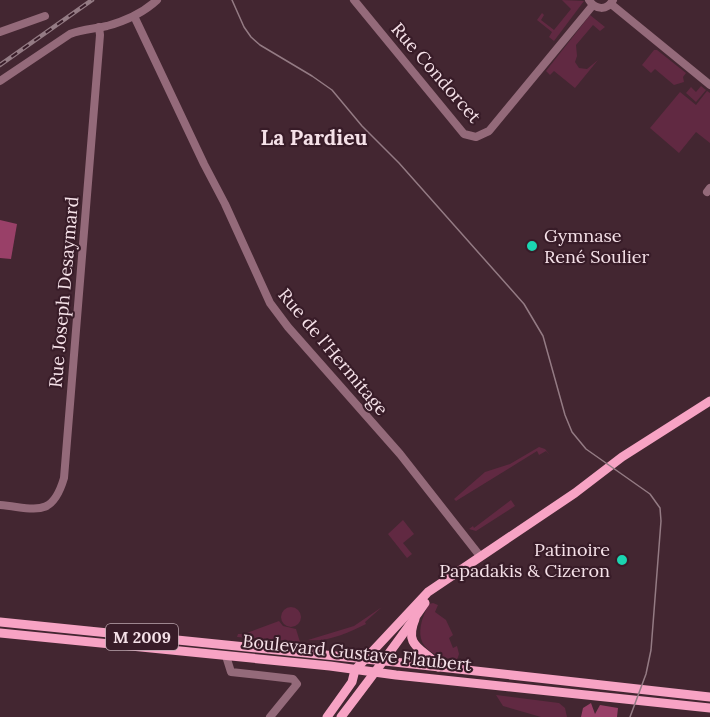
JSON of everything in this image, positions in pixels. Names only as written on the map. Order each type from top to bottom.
[{"type":"main road","points":[[327,717],[352,682],[355,670],[423,597],[622,457],[710,401]]},
{"type":"main road","points":[[341,717],[374,672],[385,661],[437,586]]},
{"type":"main road","points":[[417,614],[412,630],[414,644],[434,660],[438,667]]},
{"type":"main road","name":"Boulevard Gustave Flaubert","points":[[0,622],[710,697]]},
{"type":"main road","name":"Boulevard Gustave Flaubert","points":[[0,633],[710,708]]},
{"type":"street","points":[[0,81],[70,34],[134,16],[157,0]]},
{"type":"street","name":"Rue Condorcet","points":[[354,0],[464,134],[473,137],[481,136],[489,131],[591,3]]},
{"type":"street","points":[[591,3],[602,8],[612,2],[710,85]]},
{"type":"street","points":[[0,32],[45,16]]},
{"type":"street","name":"Rue de l'Hermitage","points":[[134,16],[270,303],[296,336],[400,454],[480,556]]},
{"type":"street","name":"Rue Joseph Desaymard","points":[[0,505],[41,509],[51,504],[59,495],[64,478],[99,27]]},
{"type":"street","points":[[226,656],[231,672],[293,679],[297,684],[270,717]]},
{"type":"shaded area","points":[[562,0],[584,1],[554,41],[549,37],[552,32],[537,20],[542,13],[544,15],[541,20],[554,30],[571,9]]},
{"type":"shaded area","points":[[590,15],[605,27],[600,31],[593,25],[576,45],[575,62],[579,68],[587,69],[598,60],[575,88],[554,71],[550,75],[546,71]]},
{"type":"shaded area","points":[[654,50],[686,73],[683,77],[684,82],[674,85],[655,69],[651,73],[642,65]]},
{"type":"shaded area","points":[[701,86],[706,90],[696,102],[686,93],[691,87],[696,92]]},
{"type":"shaded area","points":[[707,91],[710,93],[710,143],[696,132],[679,153],[650,128],[680,92],[696,105]]},
{"type":"shaded area","points":[[0,220],[17,224],[11,259],[0,258]]},
{"type":"shaded area","points":[[539,447],[545,449],[550,455],[546,451],[539,455],[537,451],[456,501],[454,499],[485,472],[510,464]]},
{"type":"shaded area","points":[[511,500],[515,506],[476,531],[469,529],[473,526],[474,528]]},
{"type":"shaded area","points":[[403,520],[414,534],[403,543],[412,554],[407,558],[388,534]]},
{"type":"shaded area","points":[[429,604],[438,605],[435,612],[446,620],[453,635],[449,638],[453,648],[457,646],[459,654],[457,660],[434,654],[422,642],[420,634],[424,615]]},
{"type":"shaded area","points":[[291,607],[298,610],[301,617],[298,624],[291,627],[284,624],[281,617],[284,610]]},
{"type":"shaded area","points":[[382,607],[365,622],[366,624],[352,631],[330,638],[308,640],[354,626]]},
{"type":"shaded area","points":[[279,621],[283,626],[296,629],[300,642],[237,637],[238,634],[244,634]]},
{"type":"shaded area","points":[[496,695],[559,703],[565,708],[567,717],[541,717],[503,706]]},
{"type":"shaded area","points":[[591,703],[595,714],[600,705],[618,708],[617,717],[581,717],[583,708]]},
{"type":"tram line","points":[[232,0],[251,37],[332,90],[524,304],[543,336],[572,432],[586,449],[650,494],[660,508],[661,521],[651,650],[646,674],[630,717]]},
{"type":"railway","points":[[0,65],[92,0]]},
{"type":"place","name":"Gymnase René Soulier","points":[[532,246]]},
{"type":"place","name":"Patinoire Papadakis & Cizeron","points":[[622,560]]},
{"type":"district","name":"La Pardieu","points":[[314,138]]}]
